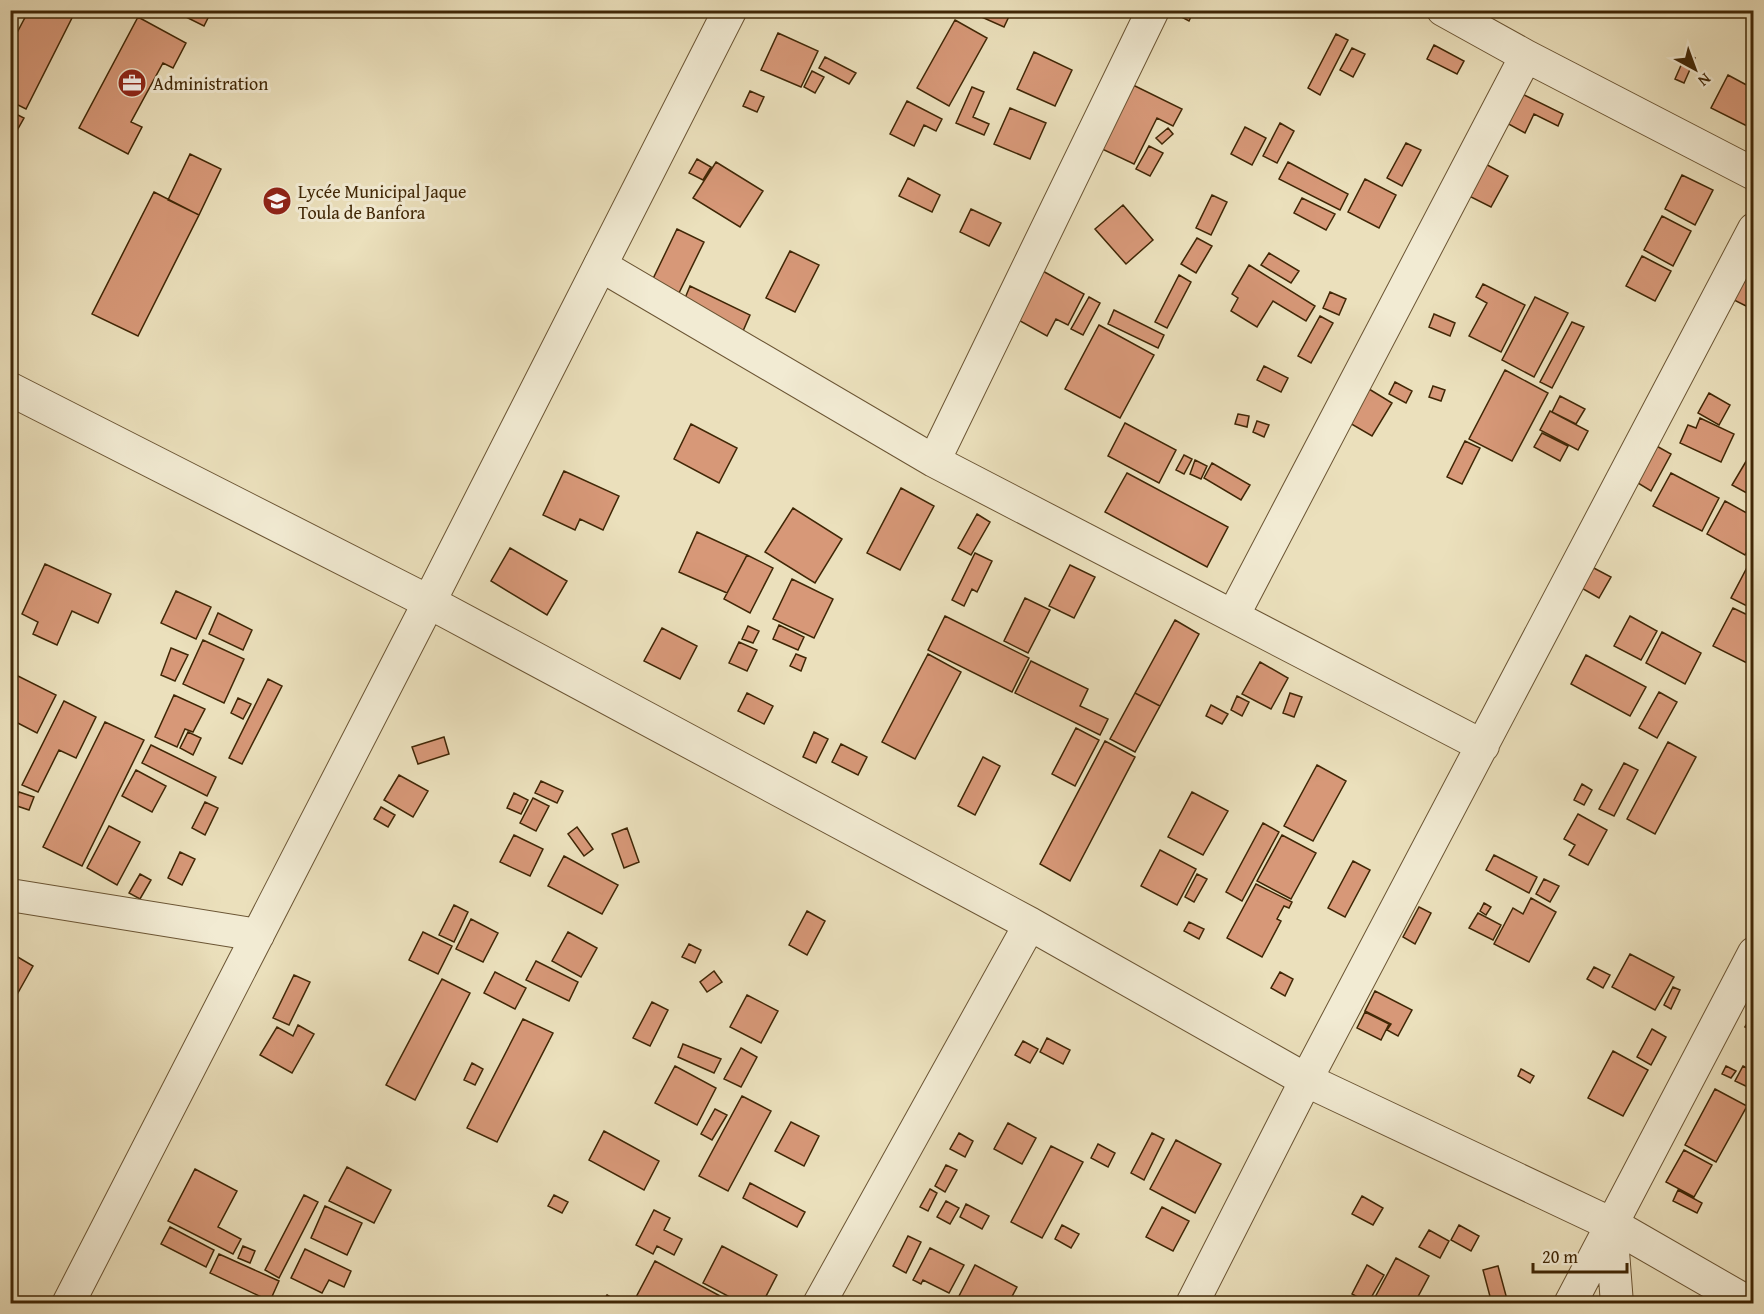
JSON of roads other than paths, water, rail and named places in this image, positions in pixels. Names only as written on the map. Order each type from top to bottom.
[{"type":"street","points":[[68,1304],[730,10]]},
{"type":"street","points":[[934,461],[1154,10]]},
{"type":"street","points":[[1443,10],[1526,56],[1754,174]]},
{"type":"street","points":[[1233,616],[1526,56]]},
{"type":"street","points":[[1192,1304],[1306,1080],[1754,229]]},
{"type":"street","points":[[600,265],[934,461],[1483,746]]},
{"type":"street","points":[[10,389],[429,602],[1030,924],[1306,1080],[1611,1224],[1750,1304]]},
{"type":"street","points":[[10,895],[258,935]]},
{"type":"street","points":[[819,1304],[1030,924]]},
{"type":"street","points":[[1570,1304],[1754,953]]},
{"type":"street","points":[[1611,1224],[1617,1304]]},
{"type":"place","name":"Administration","points":[[132,83]]},
{"type":"place","name":"Lycée Municipal Jaque Toula de Banfora","points":[[277,201]]}]
